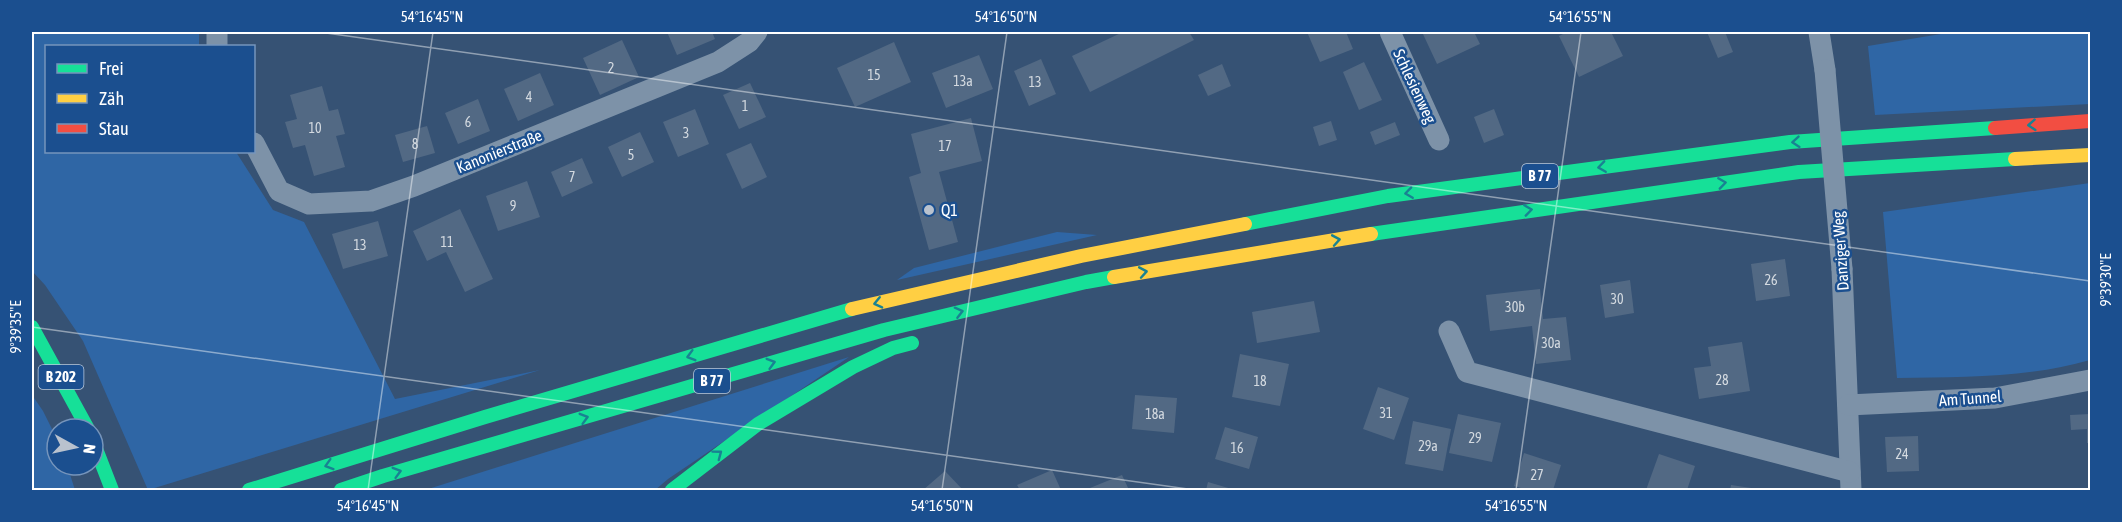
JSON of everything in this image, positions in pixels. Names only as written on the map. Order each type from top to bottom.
[{"type":"main road","name":"B 77","points":[[249,490],[485,417],[848,310],[1115,249],[1388,196],[1790,142],[2091,121]]},
{"type":"main road","name":"B 77","points":[[341,490],[884,330],[1086,282],[1411,227],[1799,172],[2091,155]]},
{"type":"main road","points":[[1029,310],[1086,282]]},
{"type":"main road","name":"B 202","points":[[32,327],[82,417]]},
{"type":"main road","points":[[672,490],[758,424],[892,348],[927,339]]},
{"type":"main road","points":[[105,471],[112,490]]},
{"type":"street","name":"Kanonierstraße","points":[[255,145],[279,191],[309,204],[370,201],[414,186],[718,62],[749,42],[757,32]]},
{"type":"street","name":"Schlesienweg","points":[[1390,32],[1440,140]]},
{"type":"street","name":"Danziger Weg","points":[[1449,331],[1467,372],[1850,481],[1842,269],[1819,32]]},
{"type":"street","name":"Am Tunnel","points":[[1848,405],[1995,398],[2091,380]]},
{"type":"shaded area","points":[[32,32],[199,32],[199,45],[45,45],[45,153],[237,153],[273,210],[304,222],[395,399],[540,370],[148,490],[83,341],[45,285],[32,271]]},
{"type":"shaded area","points":[[1953,32],[2090,32],[2090,104],[1875,115],[1868,46]]},
{"type":"shaded area","points":[[2090,183],[2090,360],[2019,373],[1970,377],[1897,378],[1883,212]]},
{"type":"shaded area","points":[[1057,232],[1097,235],[897,280],[914,268]]},
{"type":"shaded area","points":[[849,357],[655,490],[425,490]]},
{"type":"shaded area","points":[[32,395],[46,417],[45,477],[71,477],[75,490],[32,490]]},
{"type":"building","points":[[667,32],[712,32],[715,39],[677,55]]},
{"type":"building","points":[[1123,32],[1189,32],[1194,40],[1090,92],[1072,56]]},
{"type":"building","points":[[1307,32],[1346,32],[1353,49],[1320,62]]},
{"type":"building","points":[[1422,32],[1474,32],[1480,44],[1437,64]]},
{"type":"building","points":[[1567,32],[1611,32],[1623,56],[1579,77],[1559,36]]},
{"type":"building","points":[[1707,32],[1725,32],[1733,52],[1718,58]]},
{"type":"building","points":[[622,40],[639,77],[600,95],[583,58]]},
{"type":"building","points":[[894,42],[911,82],[855,107],[837,68]]},
{"type":"building","points":[[979,55],[993,89],[946,108],[932,73]]},
{"type":"building","points":[[1041,59],[1056,94],[1029,106],[1014,71]]},
{"type":"building","points":[[1364,62],[1382,100],[1359,110],[1343,72]]},
{"type":"building","points":[[1222,64],[1231,86],[1208,96],[1198,75]]},
{"type":"building","points":[[540,73],[554,105],[518,121],[504,89]]},
{"type":"building","points":[[750,83],[766,117],[739,129],[723,95]]},
{"type":"building","points":[[322,86],[329,111],[338,109],[345,134],[336,136],[345,167],[314,176],[305,145],[293,148],[285,122],[297,119],[290,95]]},
{"type":"building","points":[[478,99],[490,131],[458,144],[445,113]]},
{"type":"building","points":[[695,109],[709,144],[678,157],[663,122]]},
{"type":"building","points":[[1494,109],[1504,135],[1484,143],[1474,117]]},
{"type":"building","points":[[971,118],[982,161],[939,172],[958,242],[929,250],[909,177],[921,173],[911,134]]},
{"type":"building","points":[[1331,121],[1337,140],[1319,146],[1313,127]]},
{"type":"building","points":[[1395,122],[1400,135],[1375,145],[1370,132]]},
{"type":"building","points":[[427,126],[435,153],[403,162],[395,135]]},
{"type":"building","points":[[640,132],[654,162],[622,177],[608,147]]},
{"type":"building","points":[[751,143],[767,177],[742,189],[726,154]]},
{"type":"building","points":[[582,158],[593,183],[562,197],[551,172]]},
{"type":"building","points":[[527,181],[540,217],[498,231],[486,196]]},
{"type":"building","points":[[460,209],[493,279],[465,292],[446,252],[427,261],[413,231]]},
{"type":"building","points":[[378,221],[388,256],[343,269],[332,234]]},
{"type":"building","points":[[1785,259],[1790,296],[1756,301],[1751,264]]},
{"type":"building","points":[[1630,280],[1634,313],[1605,318],[1600,285]]},
{"type":"building","points":[[1540,289],[1543,319],[1566,317],[1571,360],[1536,364],[1532,326],[1490,331],[1486,295]]},
{"type":"building","points":[[1314,301],[1320,332],[1257,343],[1252,312]]},
{"type":"building","points":[[1742,342],[1750,391],[1699,399],[1694,368],[1711,366],[1708,347]]},
{"type":"building","points":[[1240,354],[1289,364],[1280,406],[1232,397]]},
{"type":"building","points":[[1378,387],[1409,398],[1394,440],[1363,429]]},
{"type":"building","points":[[1135,395],[1177,398],[1174,433],[1132,429]]},
{"type":"building","points":[[1458,414],[1501,423],[1492,462],[1449,453]]},
{"type":"building","points":[[2090,414],[2090,443],[2087,443],[2087,429],[2071,430],[2070,415]]},
{"type":"building","points":[[1413,421],[1451,429],[1443,471],[1405,464]]},
{"type":"building","points":[[1225,427],[1258,437],[1249,469],[1215,459]]},
{"type":"building","points":[[1918,436],[1919,471],[1887,472],[1885,437]]},
{"type":"building","points":[[1524,453],[1561,465],[1553,490],[1528,490],[1514,486]]},
{"type":"building","points":[[1659,454],[1695,466],[1687,490],[1646,490]]},
{"type":"building","points":[[1052,470],[1061,490],[1020,490],[1017,485]]},
{"type":"building","points":[[945,471],[963,490],[923,490]]},
{"type":"building","points":[[1122,475],[1129,490],[1085,490]]},
{"type":"building","points":[[1208,482],[1235,490],[1206,490]]},
{"type":"building","points":[[1731,485],[1758,489],[1758,490],[1730,490]]},
{"type":"traffic: fast","points":[[1245,224],[1388,196],[1790,142],[1995,128]]},
{"type":"traffic: fast","points":[[1371,234],[1799,172],[2015,159]]},
{"type":"traffic: fast","points":[[341,490],[884,330],[1114,277]]},
{"type":"traffic: fast","points":[[249,490],[485,417],[852,309]]},
{"type":"traffic: fast","points":[[32,327],[81,417]]},
{"type":"traffic: fast","points":[[672,490],[758,424],[853,367],[893,348],[912,343]]},
{"type":"traffic: fast","points":[[105,472],[112,490]]},
{"type":"traffic: slow","points":[[2015,159],[2090,155]]},
{"type":"traffic: slow","points":[[852,309],[1081,256],[1245,224]]},
{"type":"traffic: slow","points":[[1114,277],[1371,234]]},
{"type":"traffic: jam","points":[[1995,128],[2090,121]]},
{"type":"place","name":"Q1","points":[[929,210]]}]
